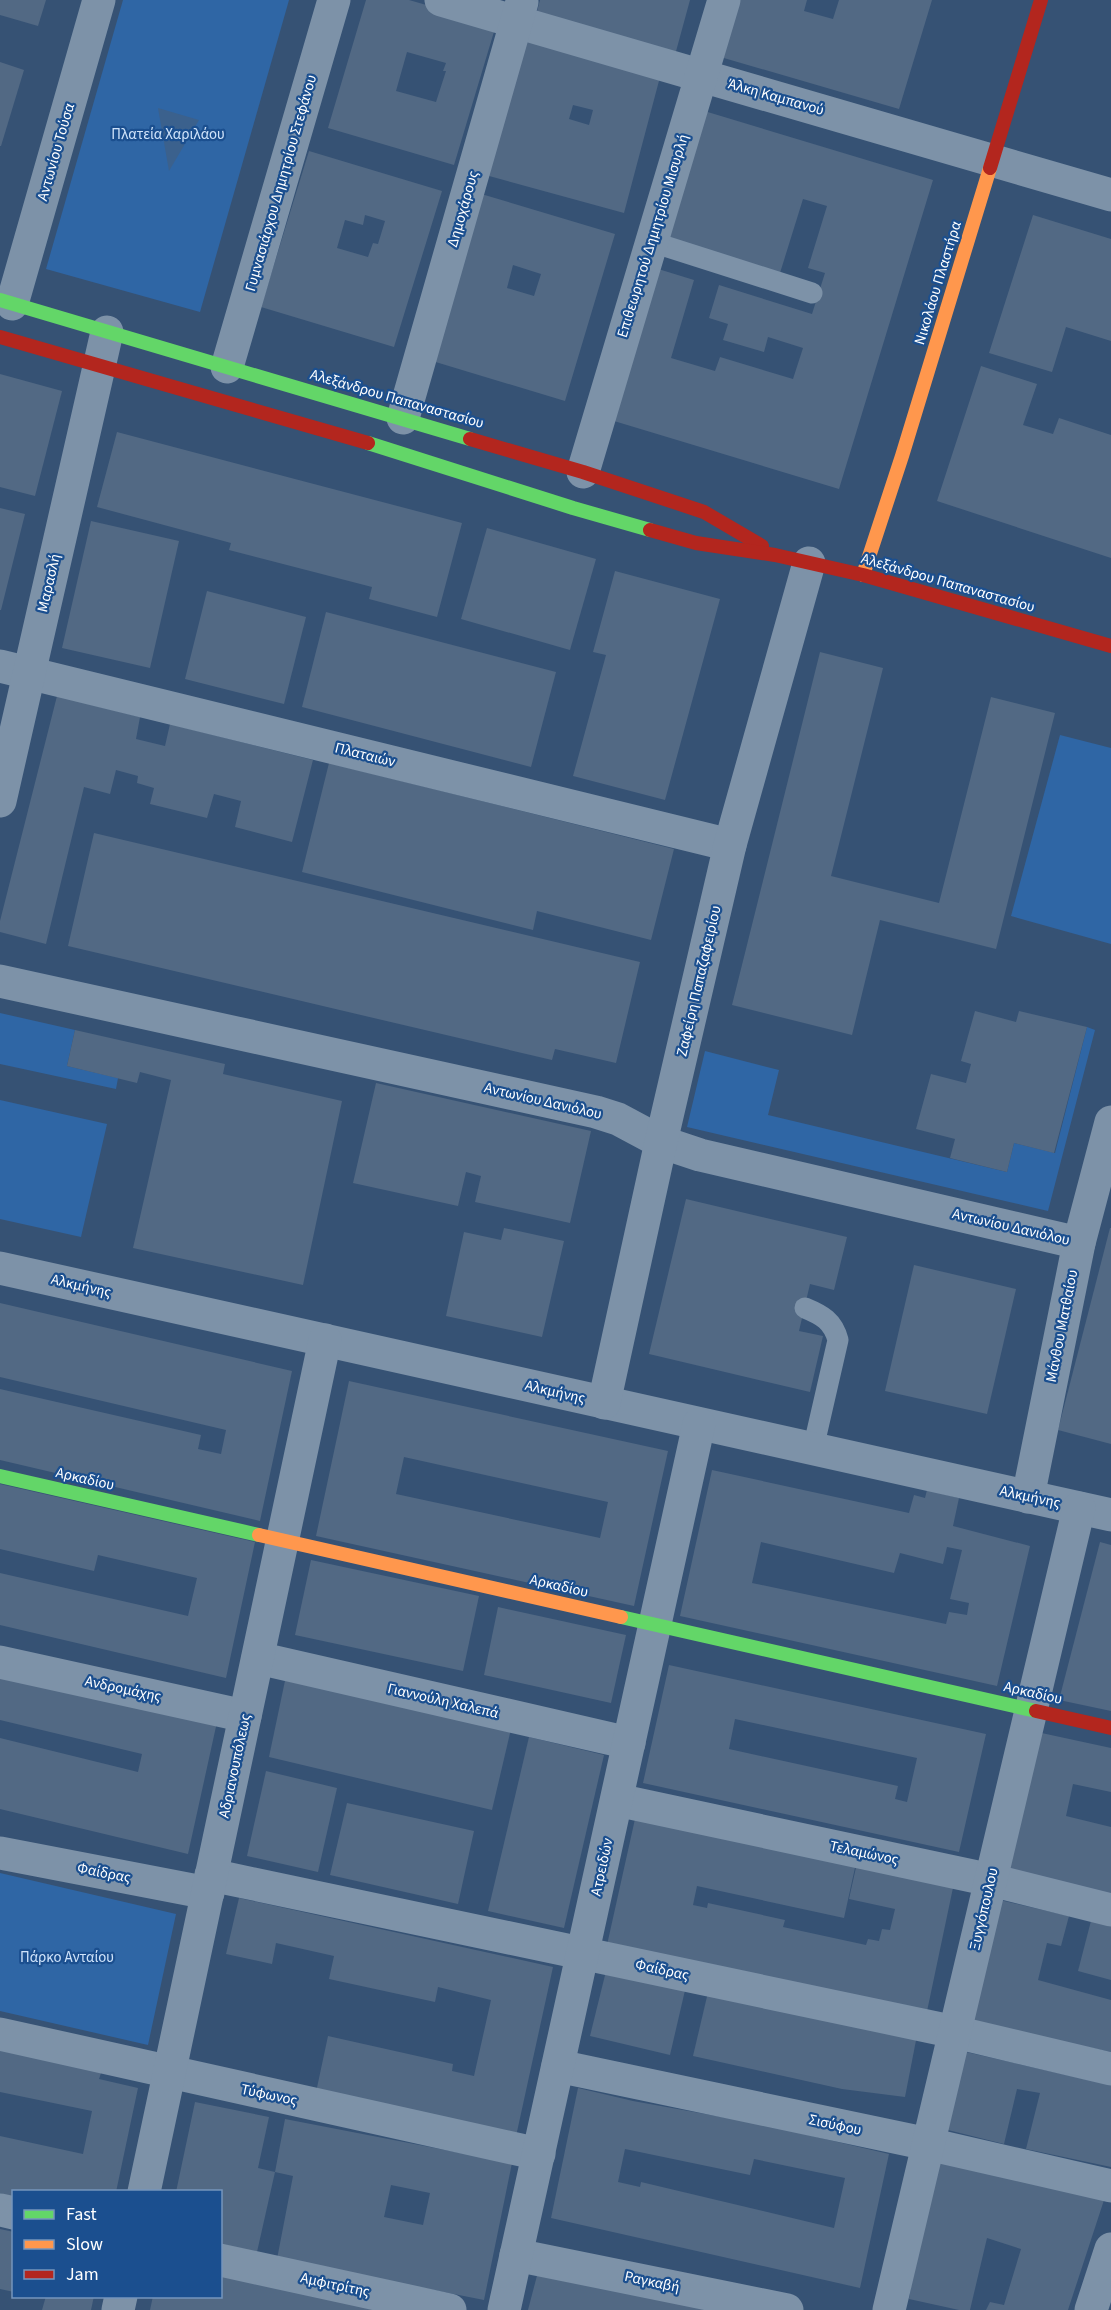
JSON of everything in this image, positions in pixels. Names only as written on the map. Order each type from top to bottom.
[{"type":"main road","name":"Νικολάου Πλαστήρα","points":[[863,575],[891,493],[1041,0]]},
{"type":"main road","name":"Αλεξάνδρου Παπαναστασίου","points":[[6,302],[583,472],[704,512],[731,526],[775,555]]},
{"type":"main road","name":"Αλεξάνδρου Παπαναστασίου","points":[[0,337],[394,450],[595,514],[696,543],[775,555],[863,575],[1111,646]]},
{"type":"main road","name":"Αρκαδίου","points":[[0,1476],[1111,1728]]},
{"type":"street","name":"Αντωνίου Τούσα","points":[[6,302],[99,0]]},
{"type":"street","name":"Γυμνασιάρχου Δημητρίου Στεφάνου","points":[[227,367],[334,0]]},
{"type":"street","name":"Άλκη Καμπανού","points":[[441,0],[520,11],[701,75],[1111,195]]},
{"type":"street","name":"Επιθεωρητού Δημητρίου Μισυρλή","points":[[583,472],[724,0]]},
{"type":"street","name":"Δημοχάρους","points":[[403,418],[520,11]]},
{"type":"street","name":"Μαρασλή","points":[[0,801],[15,669],[107,332]]},
{"type":"street","name":"Ζαφείρη Παπαζαφειρίου","points":[[604,1403],[661,1142],[730,845],[809,563]]},
{"type":"street","name":"Πλαταιών","points":[[15,669],[730,845]]},
{"type":"street","name":"Αντωνίου Δανιόλου","points":[[0,981],[596,1112],[618,1119],[661,1142],[700,1155],[1079,1243]]},
{"type":"street","name":"Μάνθου Ματθαίου","points":[[1029,1497],[1079,1243],[1111,1122]]},
{"type":"street","name":"Αλκμήνης","points":[[0,1268],[1111,1515]]},
{"type":"street","name":"Αδριανουπόλεως","points":[[144,2190],[326,1340]]},
{"type":"street","name":"Ατρειδών","points":[[504,2310],[699,1424]]},
{"type":"street","name":"Ξυγγόπουλου","points":[[889,2310],[1078,1508]]},
{"type":"street","name":"Γιαννούλη Χαλεπά","points":[[258,1658],[629,1743]]},
{"type":"street","name":"Ανδρομάχης","points":[[0,1662],[245,1716]]},
{"type":"street","name":"Τελαμώνος","points":[[616,1800],[991,1880],[1111,1910]]},
{"type":"street","name":"Φαίδρας","points":[[0,1853],[210,1884],[583,1953],[955,2032],[1111,2069]]},
{"type":"street","name":"Τύφωνος","points":[[0,2034],[539,2154]]},
{"type":"street","name":"Σισύφου","points":[[558,2066],[928,2144],[1111,2186]]},
{"type":"street","points":[[1091,2310],[1111,2249]]},
{"type":"street","name":"Ραγκαβή","points":[[516,2255],[787,2310]]},
{"type":"street","name":"Αμφιτρίτης","points":[[222,2260],[450,2310]]},
{"type":"lane","points":[[651,242],[812,293]]},
{"type":"lane","points":[[805,1308],[827,1319],[835,1328],[838,1340],[813,1449]]},
{"type":"green space","name":"Πλατεία Χαριλάου","points":[[123,0],[289,0],[200,312],[46,269]]},
{"type":"green space","points":[[1060,735],[1111,748],[1111,944],[1011,916]]},
{"type":"green space","points":[[0,1013],[75,1030],[67,1066],[118,1078],[116,1089],[0,1064]]},
{"type":"green space","points":[[1087,1027],[1095,1030],[1048,1211],[687,1127],[705,1051],[779,1070],[768,1115],[1007,1172],[1014,1143],[1055,1153]]},
{"type":"green space","points":[[0,1100],[107,1124],[81,1237],[0,1219]]},
{"type":"green space","name":"Πάρκο Ανταίου","points":[[0,1873],[176,1914],[148,2045],[0,2011]]},
{"type":"shaded area","points":[[158,108],[199,120],[169,171]]},
{"type":"building","points":[[0,0],[46,0],[38,26],[0,15]]},
{"type":"building","points":[[366,0],[409,0],[496,25],[454,165],[328,128]],"holes":[[[407,52],[446,63],[443,71],[446,71],[436,102],[396,91]]]},
{"type":"building","points":[[540,0],[690,0],[675,55],[535,19]]},
{"type":"building","points":[[733,0],[807,0],[804,11],[833,19],[839,0],[932,0],[899,109],[717,56]]},
{"type":"building","points":[[519,39],[660,77],[624,213],[482,174]],"holes":[[[573,105],[593,110],[589,125],[569,119]]]},
{"type":"building","points":[[0,62],[24,70],[1,146],[0,146]]},
{"type":"building","points":[[701,110],[933,180],[839,489],[614,421],[655,268],[694,280],[671,358],[715,371],[720,357],[793,379],[803,348],[768,337],[764,352],[723,340],[728,324],[709,318],[719,285],[812,314],[825,273],[808,268],[827,206],[803,199],[780,273],[664,238]]},
{"type":"building","points":[[309,151],[442,191],[394,347],[261,307]],"holes":[[[365,215],[385,221],[378,244],[373,243],[368,257],[337,248],[345,220],[363,225]]]},
{"type":"building","points":[[478,193],[615,234],[565,401],[429,360]],"holes":[[[513,265],[541,274],[534,296],[507,288]]]},
{"type":"building","points":[[1033,215],[1111,239],[1111,341],[1066,327],[1052,372],[989,353]]},
{"type":"building","points":[[981,366],[1037,384],[1023,425],[1053,434],[1059,418],[1111,435],[1111,558],[937,501]]},
{"type":"building","points":[[0,374],[62,391],[35,496],[0,487]]},
{"type":"building","points":[[117,432],[462,523],[437,617],[369,599],[372,587],[229,550],[231,543],[97,507]]},
{"type":"building","points":[[0,508],[25,514],[1,610],[0,610]]},
{"type":"building","points":[[91,521],[179,541],[150,668],[62,648]]},
{"type":"building","points":[[487,528],[596,559],[570,650],[461,619]]},
{"type":"building","points":[[615,571],[720,599],[665,800],[573,776],[606,655],[593,652]]},
{"type":"building","points":[[207,591],[306,617],[284,704],[185,679]]},
{"type":"building","points":[[326,612],[556,672],[531,767],[302,707]]},
{"type":"building","points":[[820,652],[883,668],[831,876],[939,903],[991,697],[1055,713],[996,949],[880,920],[852,1035],[732,1005]]},
{"type":"building","points":[[57,696],[140,717],[136,739],[165,746],[170,724],[313,760],[292,842],[235,827],[241,801],[214,794],[207,818],[150,804],[154,788],[137,783],[138,776],[116,770],[110,794],[84,787],[46,944],[0,932],[0,921]]},
{"type":"building","points":[[329,763],[674,849],[651,940],[537,911],[533,930],[302,872]]},
{"type":"building","points":[[94,833],[640,962],[616,1063],[555,1049],[552,1060],[68,946]]},
{"type":"building","points":[[975,1011],[1016,1022],[1019,1011],[1087,1027],[1054,1153],[1014,1143],[1007,1172],[950,1158],[955,1139],[916,1129],[931,1074],[966,1083],[971,1064],[961,1061]]},
{"type":"building","points":[[75,1030],[225,1064],[223,1074],[342,1101],[303,1285],[133,1248],[171,1080],[140,1072],[137,1083],[67,1066]]},
{"type":"building","points":[[376,1083],[591,1131],[570,1223],[475,1202],[481,1176],[466,1172],[458,1206],[353,1183]]},
{"type":"building","points":[[686,1199],[847,1237],[834,1290],[810,1284],[799,1331],[823,1336],[810,1392],[649,1354]]},
{"type":"building","points":[[504,1228],[564,1241],[542,1337],[446,1316],[464,1232],[501,1240]]},
{"type":"building","points":[[1111,1228],[1111,1444],[1058,1430]]},
{"type":"building","points":[[914,1265],[1016,1289],[987,1414],[885,1391]]},
{"type":"building","points":[[0,1303],[292,1371],[260,1521],[0,1460],[0,1389],[201,1435],[198,1449],[221,1454],[226,1430],[0,1377]]},
{"type":"building","points":[[349,1381],[668,1451],[634,1606],[316,1536]],"holes":[[[404,1457],[608,1502],[600,1538],[396,1494]]]},
{"type":"building","points":[[712,1470],[909,1513],[914,1495],[925,1498],[927,1490],[959,1498],[953,1526],[1030,1546],[997,1686],[680,1616]],"holes":[[[761,1542],[894,1573],[900,1553],[943,1564],[947,1547],[962,1550],[950,1599],[969,1603],[967,1615],[949,1612],[946,1624],[752,1583]]]},
{"type":"building","points":[[0,1484],[255,1542],[226,1678],[0,1625],[0,1573],[188,1616],[197,1578],[98,1555],[94,1571],[0,1549]]},
{"type":"building","points":[[1100,1542],[1111,1545],[1111,1711],[1059,1700]]},
{"type":"building","points":[[311,1560],[479,1596],[463,1671],[295,1635]]},
{"type":"building","points":[[498,1607],[626,1635],[611,1703],[484,1675]]},
{"type":"building","points":[[669,1665],[986,1734],[959,1852],[643,1783]],"holes":[[[735,1719],[917,1758],[907,1802],[895,1799],[898,1786],[729,1749]]]},
{"type":"building","points":[[0,1670],[217,1722],[188,1854],[0,1809],[0,1738],[138,1772],[142,1754],[0,1720]]},
{"type":"building","points":[[286,1676],[511,1729],[492,1810],[269,1757]]},
{"type":"building","points":[[1037,1732],[1111,1748],[1111,1792],[1073,1784],[1066,1816],[1111,1827],[1111,1897],[1004,1871]]},
{"type":"building","points":[[529,1737],[604,1755],[564,1928],[488,1911]]},
{"type":"building","points":[[266,1771],[337,1788],[318,1872],[247,1856]]},
{"type":"building","points":[[347,1803],[474,1831],[458,1904],[330,1875]]},
{"type":"building","points":[[635,1819],[856,1863],[844,1918],[697,1886],[693,1905],[707,1908],[708,1903],[785,1920],[783,1927],[866,1945],[868,1939],[879,1941],[882,1929],[890,1930],[895,1909],[849,1899],[857,1863],[954,1883],[926,2016],[607,1945]]},
{"type":"building","points":[[239,1898],[553,1967],[515,2141],[315,2097],[328,2036],[453,2064],[452,2071],[474,2076],[491,2000],[438,1987],[435,2002],[329,1979],[334,1956],[276,1943],[272,1964],[226,1954]]},
{"type":"building","points":[[1000,1900],[1069,1916],[1061,1946],[1047,1943],[1038,1980],[1111,2000],[1111,2052],[970,2022]]},
{"type":"building","points":[[1092,1917],[1111,1922],[1111,1980],[1078,1971]]},
{"type":"building","points":[[607,1967],[686,1986],[670,2055],[590,2036]]},
{"type":"building","points":[[709,1988],[918,2030],[905,2097],[842,2089],[693,2056]]},
{"type":"building","points":[[0,2047],[102,2070],[99,2079],[138,2088],[116,2190],[12,2190],[12,2199],[0,2196],[0,2136],[83,2154],[92,2111],[0,2092]]},
{"type":"building","points":[[966,2052],[1111,2085],[1111,2167],[1026,2149],[1040,2093],[1017,2089],[1004,2144],[948,2130]]},
{"type":"building","points":[[578,2088],[633,2101],[761,2124],[889,2154],[860,2288],[551,2218]],"holes":[[[625,2149],[750,2175],[754,2159],[845,2178],[834,2228],[641,2182],[640,2187],[618,2182]]]},
{"type":"building","points":[[195,2102],[269,2117],[258,2168],[275,2172],[257,2252],[222,2244],[222,2190],[176,2190]]},
{"type":"building","points":[[285,2119],[512,2163],[484,2300],[277,2259],[293,2176],[275,2172]],"holes":[[[391,2185],[430,2193],[423,2225],[384,2217]]]},
{"type":"building","points":[[937,2159],[1105,2197],[1068,2310],[986,2310],[990,2302],[1004,2305],[1021,2249],[987,2238],[970,2310],[959,2310],[909,2299],[921,2223]]},
{"type":"building","points":[[0,2229],[12,2232],[12,2292],[0,2289]]},
{"type":"building","points":[[539,2268],[720,2310],[528,2310]]},
{"type":"building","points":[[222,2276],[382,2310],[150,2310],[153,2298],[222,2298]]},
{"type":"building","points":[[45,2298],[94,2298],[91,2310],[42,2310]]},
{"type":"traffic: fast","points":[[0,300],[470,439]]},
{"type":"traffic: fast","points":[[368,443],[650,530]]},
{"type":"traffic: fast","points":[[0,1476],[259,1535]]},
{"type":"traffic: fast","points":[[621,1617],[1036,1711]]},
{"type":"traffic: slow","points":[[863,575],[990,168]]},
{"type":"traffic: slow","points":[[259,1535],[621,1617]]},
{"type":"traffic: jam","points":[[990,168],[1041,0]]},
{"type":"traffic: jam","points":[[0,337],[368,443]]},
{"type":"traffic: jam","points":[[470,439],[583,472],[704,512],[762,546]]},
{"type":"traffic: jam","points":[[650,530],[696,543],[775,555],[863,575],[1111,646]]},
{"type":"traffic: jam","points":[[1036,1711],[1111,1728]]}]
